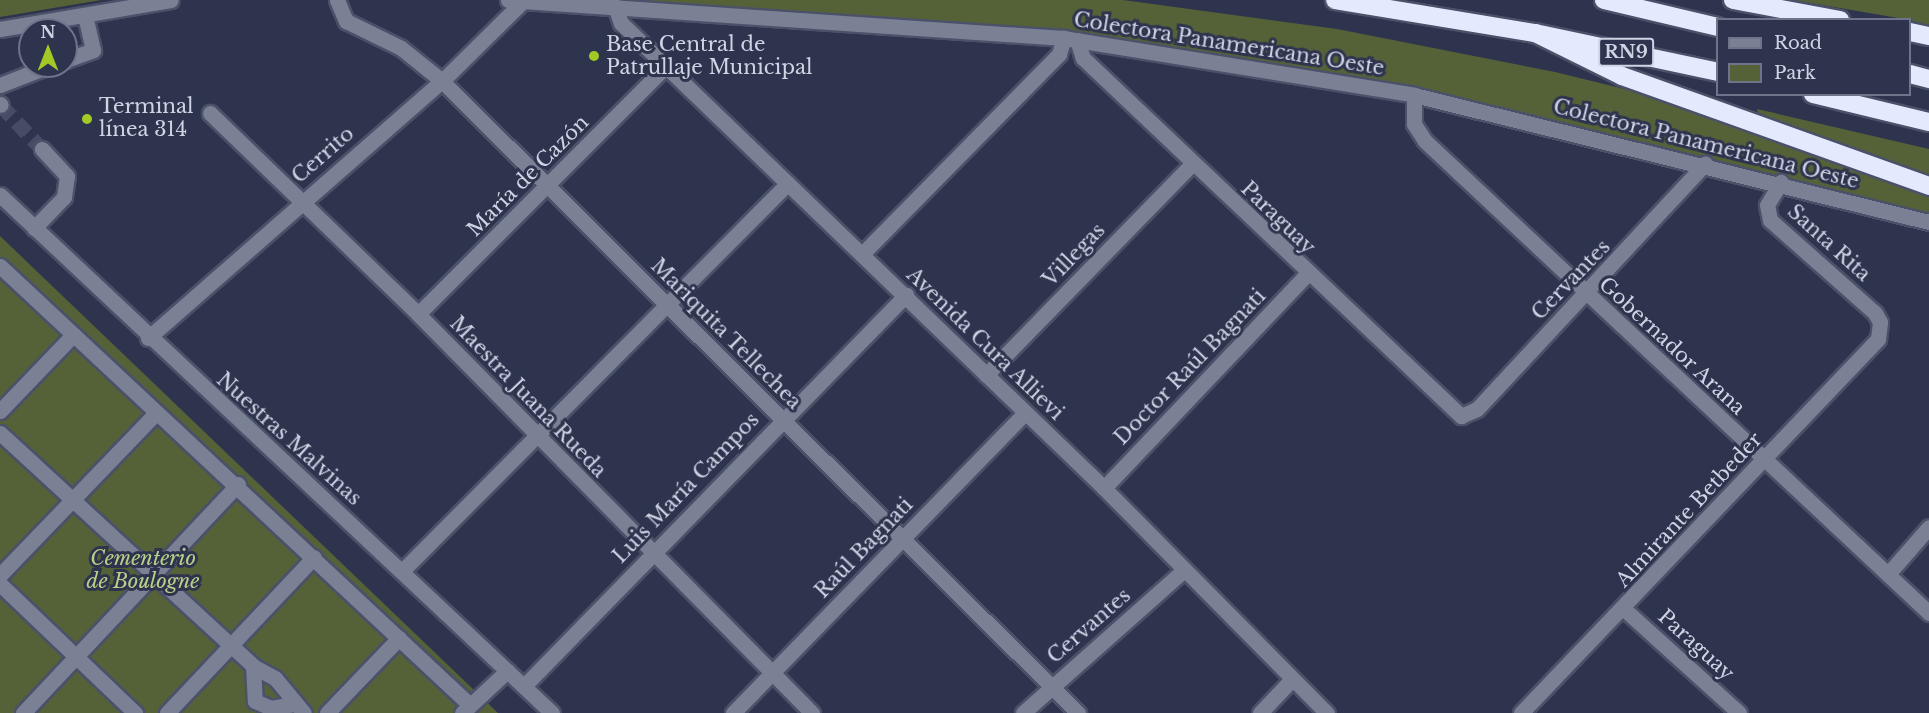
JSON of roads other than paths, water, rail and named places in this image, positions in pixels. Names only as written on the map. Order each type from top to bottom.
[{"type":"highway","name":"RN9","points":[[1335,0],[1535,33],[1716,72]]},
{"type":"highway","name":"RN9","points":[[1604,0],[1716,27]]},
{"type":"highway","points":[[1734,0],[1829,18]]},
{"type":"highway","points":[[1911,32],[1929,36]]},
{"type":"highway","points":[[1535,33],[1622,76],[1929,186]]},
{"type":"highway","points":[[1911,74],[1929,79]]},
{"type":"highway","points":[[1821,96],[1929,122]]},
{"type":"street","points":[[0,29],[171,0]]},
{"type":"street","name":"Mariquita Tellechea","points":[[337,0],[346,21],[402,48],[442,81],[1078,713]]},
{"type":"street","name":"Cerrito","points":[[148,338],[301,201],[442,81],[516,1]]},
{"type":"street","name":"Colectora Panamericana Oeste","points":[[516,1],[1071,39],[1414,95],[1781,182],[1929,222]]},
{"type":"street","name":"Avenida Cura Allievi","points":[[615,6],[621,23],[863,253],[1104,488],[1183,571],[1327,713]]},
{"type":"street","points":[[78,56],[93,50],[85,15]]},
{"type":"street","points":[[863,253],[1059,54],[1071,39]]},
{"type":"street","name":"Paraguay","points":[[1071,39],[1083,58],[1306,275],[1461,416]]},
{"type":"street","name":"María de Cazón","points":[[418,314],[548,187],[666,66]]},
{"type":"street","points":[[0,85],[18,78]]},
{"type":"street","name":"Gobernador Arana","points":[[1414,95],[1414,124],[1425,141],[1586,295],[1929,613]]},
{"type":"street","name":"Maestra Juana Rueda","points":[[210,113],[418,314],[532,434],[812,713]]},
{"type":"street","points":[[34,228],[64,197],[67,176],[42,149]]},
{"type":"street","name":"Villegas","points":[[986,375],[1192,164]]},
{"type":"street","name":"Cervantes","points":[[1461,416],[1477,409],[1586,295],[1705,164]]},
{"type":"street","name":"Santa Rita","points":[[1781,182],[1767,205],[1770,220],[1875,313],[1881,330]]},
{"type":"street","points":[[402,571],[532,434],[788,183]]},
{"type":"street","name":"Nuestras Malvinas","points":[[0,195],[148,338],[402,571],[552,713]]},
{"type":"street","points":[[0,266],[154,415],[238,484],[470,707],[507,671]]},
{"type":"street","name":"Doctor Raúl Bagnati","points":[[1104,488],[1306,275]]},
{"type":"street","name":"Luis María Campos","points":[[524,686],[782,418],[906,295]]},
{"type":"street","name":"Almirante Betbeder","points":[[1521,713],[1765,461],[1881,330]]},
{"type":"street","points":[[0,411],[73,335]]},
{"type":"street","name":"Raúl Bagnati","points":[[733,713],[1026,413]]},
{"type":"street","points":[[0,575],[154,415]]},
{"type":"street","points":[[0,433],[71,501],[155,572],[253,666],[275,678],[299,709]]},
{"type":"street","points":[[23,713],[238,484]]},
{"type":"street","points":[[1888,574],[1929,527]]},
{"type":"street","points":[[167,713],[314,557]]},
{"type":"street","name":"Cervantes","points":[[1023,713],[1183,571]]},
{"type":"street","points":[[0,584],[135,713]]},
{"type":"street","name":"Paraguay","points":[[1624,609],[1739,713]]},
{"type":"street","points":[[327,713],[399,638]]},
{"type":"street","points":[[253,666],[255,701],[271,708],[299,709]]},
{"type":"street","points":[[1260,713],[1293,679]]},
{"type":"tunnel","points":[[1,105],[42,149]]},
{"type":"place","name":"Base Central de Patrullaje Municipal","points":[[594,56]]},
{"type":"place","name":"Terminal línea 314","points":[[87,119]]},
{"type":"park label","name":"Cementerio de Boulogne","points":[[143,570]]}]
